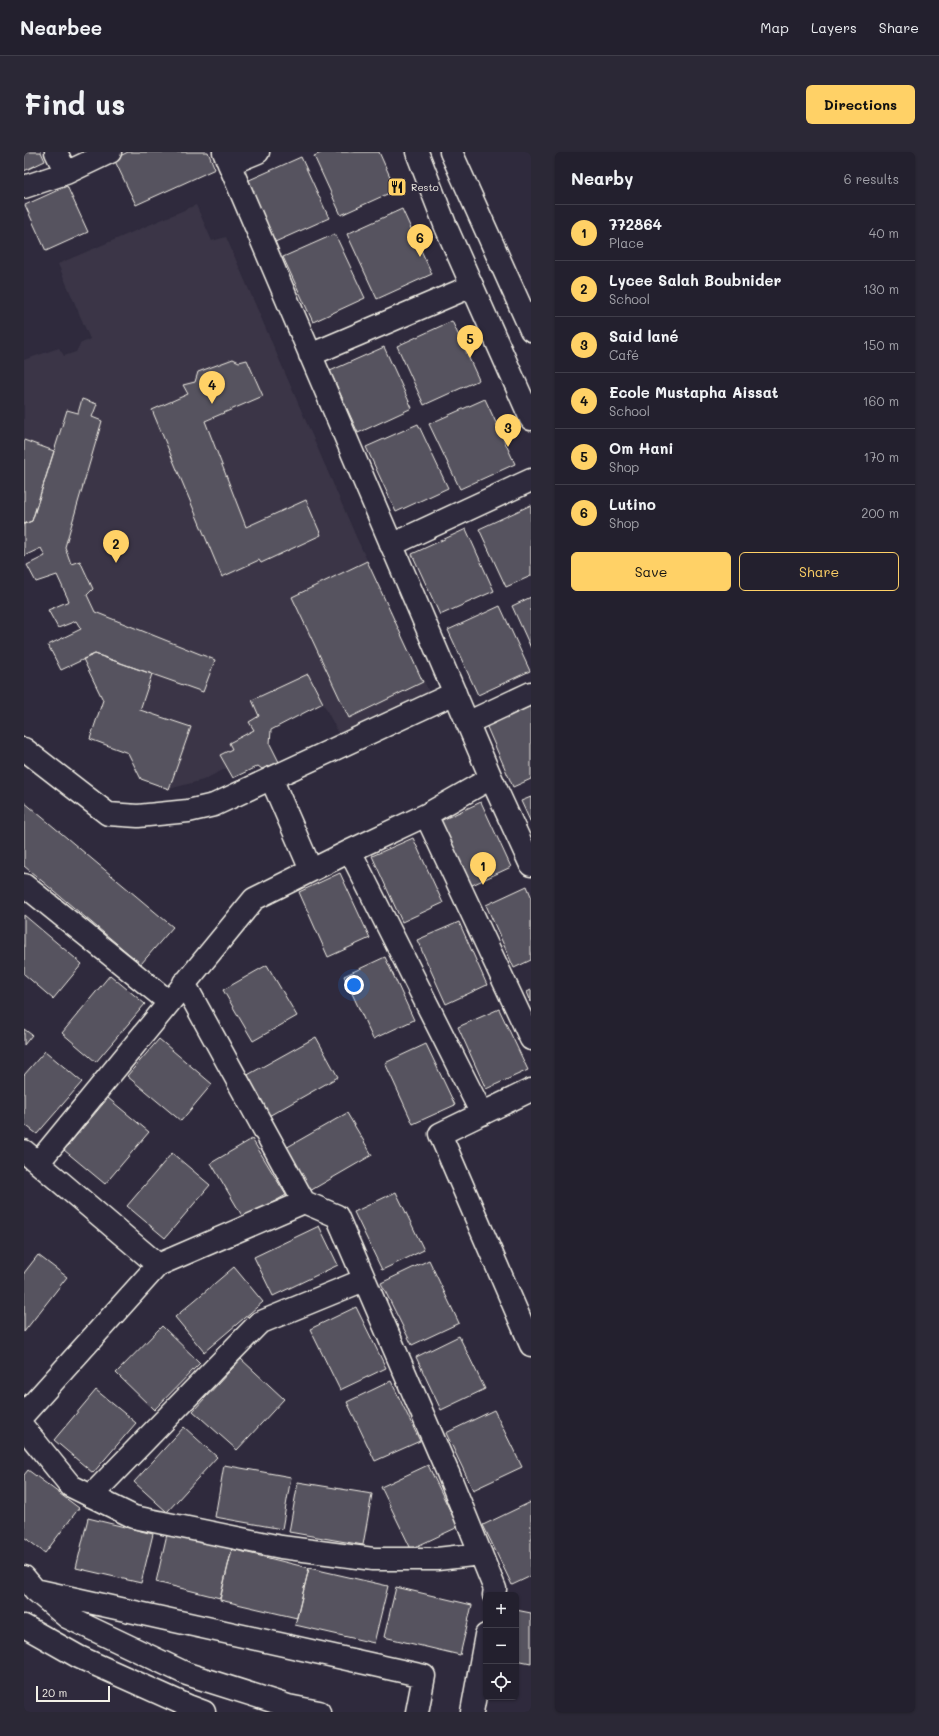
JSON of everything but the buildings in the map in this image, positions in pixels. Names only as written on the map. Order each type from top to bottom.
[{"type":"street","points":[[56,152],[66,173]]},
{"type":"street","points":[[24,187],[66,173],[110,152]]},
{"type":"street","points":[[258,152],[226,158],[454,693],[531,865]]},
{"type":"street","points":[[417,152],[446,227],[531,419]]},
{"type":"street","points":[[451,152],[531,330]]},
{"type":"street","points":[[310,355],[472,286]]},
{"type":"street","points":[[391,545],[531,480]]},
{"type":"street","points":[[24,749],[108,814],[138,816],[188,811],[214,805],[454,693]]},
{"type":"street","points":[[467,723],[531,693]]},
{"type":"street","points":[[271,778],[311,870]]},
{"type":"street","points":[[158,1265],[31,1157],[169,1002],[254,899],[426,815],[491,778]]},
{"type":"street","points":[[426,815],[531,1039]]},
{"type":"street","points":[[350,851],[482,1114]]},
{"type":"street","points":[[24,885],[169,1002]]},
{"type":"street","points":[[184,983],[304,1202],[337,1216],[448,1473],[495,1589],[494,1592]]},
{"type":"street","points":[[531,1090],[440,1134],[531,1345]]},
{"type":"street","points":[[24,1414],[158,1265],[304,1202]]},
{"type":"street","points":[[91,1496],[259,1323],[364,1280]]},
{"type":"street","points":[[24,1428],[71,1486],[134,1517],[281,1547],[373,1559],[437,1559],[481,1554]]},
{"type":"street","points":[[30,1584],[67,1616],[187,1674],[288,1706],[319,1712]]},
{"type":"street","points":[[30,1584],[424,1676],[417,1712]]},
{"type":"street","points":[[24,1626],[79,1657],[204,1712]]},
{"type":"street","points":[[472,1712],[483,1652]]},
{"type":"shaded area","points":[[196,205],[212,241],[226,237],[357,539],[431,696],[341,738],[323,703],[271,730],[270,744],[279,762],[262,769],[258,766],[233,778],[227,768],[203,780],[169,789],[141,779],[128,753],[90,739],[102,700],[83,660],[61,670],[48,645],[81,629],[76,621],[58,628],[48,610],[68,601],[57,575],[36,582],[27,565],[45,557],[42,548],[24,556],[24,360],[59,348],[64,356],[76,352],[80,344],[90,339],[58,264]]},
{"type":"place","name":"Resto","points":[[397,187]]},
{"type":"place","name":"Lutino","points":[[420,257]]},
{"type":"place","name":"Om Hani","points":[[470,358]]},
{"type":"place","name":"Ecole Mustapha Aissat","points":[[212,404]]},
{"type":"place","name":"Said lané","points":[[508,447]]},
{"type":"place","name":"Lycee Salah Boubnider","points":[[116,563]]},
{"type":"place","name":"772864","points":[[483,885]]}]
